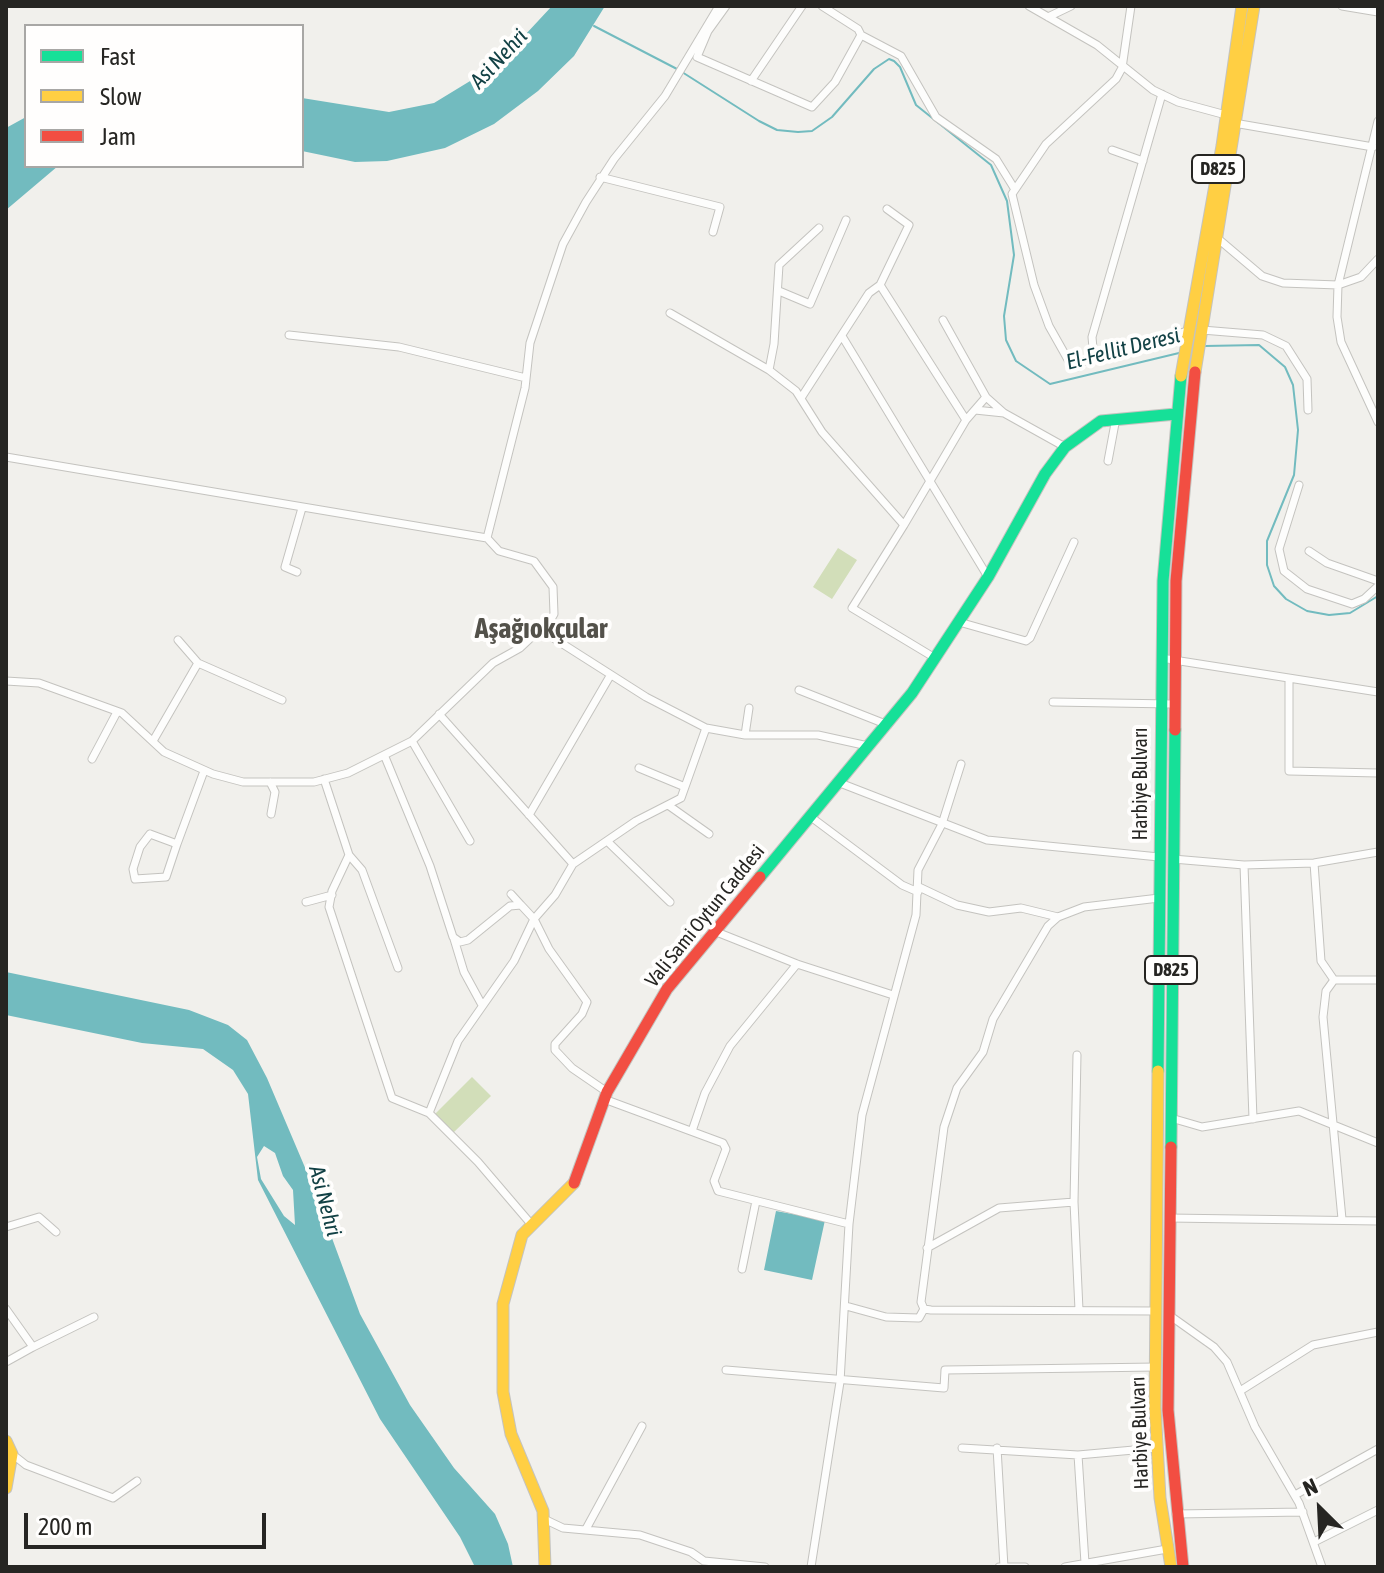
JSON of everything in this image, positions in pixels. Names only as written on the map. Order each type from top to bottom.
[{"type":"main road","name":"Harbiye Bulvarı","points":[[1167,659],[1195,373],[1230,119],[1242,6]]},
{"type":"main road","name":"Harbiye Bulvarı","points":[[1183,1567],[1169,1435],[1162,1313],[1159,857],[1167,659],[1165,545],[1176,414],[1187,331],[1254,6]]},
{"type":"main road","name":"Vali Sami Oytun Caddesi","points":[[545,1567],[544,1519],[511,1434],[503,1392],[503,1304],[514,1256],[531,1224],[578,1179],[605,1095],[648,1017],[712,931],[888,725],[988,577],[1045,474],[1065,447],[1092,425],[1116,418],[1176,414]]},
{"type":"main road","name":"Harbiye Bulvarı","points":[[1166,703],[1173,859],[1171,1118],[1169,1218],[1156,1367],[1156,1448],[1171,1567]]},
{"type":"main road","points":[[6,1441],[12,1454],[6,1488]]},
{"type":"street","points":[[487,538],[526,378],[530,343],[563,244],[600,177],[685,67],[703,28],[719,6]]},
{"type":"street","points":[[726,6],[708,31],[697,57],[812,107],[835,82],[861,35]]},
{"type":"street","points":[[751,81],[802,6]]},
{"type":"street","points":[[822,6],[858,29],[861,35],[901,56],[936,117],[996,159],[1014,188],[1034,285],[1049,326],[1071,365],[1077,367],[1095,353]]},
{"type":"street","points":[[1029,6],[1097,45],[1122,68],[1162,94],[1230,119],[1373,147]]},
{"type":"street","points":[[1048,17],[1071,6]]},
{"type":"street","points":[[1014,188],[1046,144],[1116,79],[1122,68],[1131,6]]},
{"type":"street","points":[[1342,6],[1378,12]]},
{"type":"street","points":[[1162,94],[1092,337],[1095,353],[1102,358],[1187,331]]},
{"type":"street","points":[[1378,121],[1338,285],[1337,317],[1341,342],[1378,422]]},
{"type":"street","points":[[1112,150],[1143,161]]},
{"type":"street","points":[[600,177],[720,207],[713,232]]},
{"type":"street","points":[[801,398],[869,293],[880,285],[909,225],[887,209]]},
{"type":"street","points":[[779,291],[810,304],[846,220]]},
{"type":"street","points":[[769,370],[779,291],[779,265],[819,228]]},
{"type":"street","points":[[1215,236],[1262,276],[1283,283],[1338,285],[1361,277],[1378,259]]},
{"type":"street","points":[[880,285],[966,420]]},
{"type":"street","points":[[670,313],[769,370],[801,398],[822,432],[904,525]]},
{"type":"street","points":[[943,320],[986,397],[1004,413],[1065,447]]},
{"type":"street","points":[[1201,330],[1263,335],[1286,346],[1307,379],[1308,410]]},
{"type":"street","points":[[289,335],[399,347],[526,378]]},
{"type":"street","points":[[842,336],[988,577]]},
{"type":"street","points":[[935,658],[852,608],[930,484],[966,420],[986,397]]},
{"type":"street","points":[[975,410],[1004,413]]},
{"type":"street","points":[[1108,461],[1116,418]]},
{"type":"street","points":[[6,457],[487,538],[499,551],[534,561],[553,587],[554,614],[543,633]]},
{"type":"street","points":[[1299,485],[1279,549],[1284,571],[1307,589],[1352,604],[1364,599],[1378,583],[1327,563],[1309,551]]},
{"type":"street","points":[[297,572],[285,567],[302,508]]},
{"type":"street","points":[[959,622],[1026,641],[1074,542]]},
{"type":"street","points":[[6,681],[39,683],[117,712],[164,752],[204,771],[243,782],[324,779],[385,757],[412,741],[493,663],[520,648],[537,632],[706,728],[745,735],[818,735],[870,746]]},
{"type":"street","points":[[178,640],[198,663],[282,700]]},
{"type":"street","points":[[1167,659],[1289,681],[1378,692]]},
{"type":"street","points":[[153,741],[198,663]]},
{"type":"street","points":[[529,815],[610,676]]},
{"type":"street","points":[[1289,681],[1289,771],[1378,773]]},
{"type":"street","points":[[799,690],[888,725]]},
{"type":"street","points":[[1053,702],[1166,703]]},
{"type":"street","points":[[745,735],[749,708]]},
{"type":"street","points":[[92,759],[117,712]]},
{"type":"street","points":[[439,714],[573,864]]},
{"type":"street","points":[[429,1113],[458,1041],[514,961],[534,919],[555,895],[573,864],[681,798],[706,728]]},
{"type":"street","points":[[412,741],[470,841]]},
{"type":"street","points":[[385,757],[430,866],[464,972],[482,1005]]},
{"type":"street","points":[[811,1567],[840,1382],[849,1224],[862,1115],[916,915],[918,870],[942,824],[961,764]]},
{"type":"street","points":[[639,768],[685,787]]},
{"type":"street","points":[[177,844],[147,835],[133,869],[135,879],[166,877],[204,771]]},
{"type":"street","points":[[324,779],[349,855],[362,870],[398,968]]},
{"type":"street","points":[[270,782],[275,792],[271,814]]},
{"type":"street","points":[[840,783],[987,840],[1159,857]]},
{"type":"street","points":[[668,805],[709,834]]},
{"type":"street","points":[[811,817],[902,885],[957,905],[989,912],[1021,908],[1058,917]]},
{"type":"street","points":[[607,841],[670,902]]},
{"type":"street","points":[[1173,859],[1244,865],[1314,863],[1378,852]]},
{"type":"street","points":[[349,855],[329,907],[373,1031],[392,1098],[429,1113],[478,1162],[531,1224]]},
{"type":"street","points":[[1314,863],[1317,944],[1321,961],[1334,980]]},
{"type":"street","points":[[1244,865],[1253,1119]]},
{"type":"street","points":[[511,894],[534,919],[549,949],[587,1002],[582,1014],[555,1044],[555,1050],[572,1068],[605,1095],[723,1143],[726,1149],[714,1181],[718,1191],[849,1224]]},
{"type":"street","points":[[306,902],[332,895]]},
{"type":"street","points":[[846,1306],[886,1317],[919,1318],[924,1309],[927,1248],[944,1127],[957,1088],[983,1052],[993,1019],[1048,926],[1058,917],[1084,907],[1159,898]]},
{"type":"street","points":[[453,937],[460,942],[468,940],[489,918],[510,906],[521,905]]},
{"type":"street","points":[[712,931],[797,964],[893,995]]},
{"type":"street","points":[[692,1131],[709,1084],[730,1046],[797,964]]},
{"type":"street","points":[[1334,980],[1378,980]]},
{"type":"street","points":[[1334,980],[1326,991],[1323,1017],[1342,1219]]},
{"type":"street","points":[[1077,1055],[1074,1202],[1079,1310]]},
{"type":"street","points":[[1171,1118],[1202,1127],[1299,1111],[1378,1143]]},
{"type":"street","points":[[742,1269],[756,1201]]},
{"type":"street","points":[[927,1248],[999,1208],[1074,1202]]},
{"type":"street","points":[[6,1227],[39,1217],[56,1232]]},
{"type":"street","points":[[1169,1218],[1378,1221]]},
{"type":"street","points":[[6,1309],[33,1347]]},
{"type":"street","points":[[924,1309],[1162,1313],[1214,1347],[1227,1362],[1255,1427],[1303,1512],[1322,1567]]},
{"type":"street","points":[[6,1362],[94,1317]]},
{"type":"street","points":[[1240,1391],[1313,1345],[1378,1332]]},
{"type":"street","points":[[726,1370],[840,1382],[944,1388],[945,1370],[1156,1367]]},
{"type":"street","points":[[586,1529],[642,1426]]},
{"type":"street","points":[[962,1448],[1078,1455],[1156,1448]]},
{"type":"street","points":[[997,1448],[1002,1567],[1025,1567]]},
{"type":"street","points":[[1295,1495],[1378,1449]]},
{"type":"street","points":[[12,1454],[26,1465],[113,1498],[137,1481]]},
{"type":"street","points":[[1078,1455],[1085,1563]]},
{"type":"street","points":[[1314,1542],[1378,1510]]},
{"type":"street","points":[[1176,1514],[1303,1512]]},
{"type":"street","points":[[544,1519],[563,1528],[640,1535],[691,1552],[704,1561],[765,1567]]},
{"type":"street","points":[[1065,1567],[1167,1549]]},
{"type":"green space","points":[[838,548],[857,560],[832,599],[813,587]]},
{"type":"green space","points":[[472,1077],[491,1096],[453,1133],[435,1114]]},
{"type":"water","points":[[552,6],[605,6],[574,56],[538,91],[494,124],[445,148],[387,161],[355,162],[304,151],[304,98],[389,112],[434,103],[498,64]]},
{"type":"water","points":[[24,118],[24,168],[56,168],[6,210],[6,128]]},
{"type":"water","points":[[6,972],[189,1010],[228,1025],[247,1040],[267,1078],[312,1184],[360,1314],[410,1405],[454,1468],[495,1514],[508,1544],[513,1567],[475,1567],[460,1537],[380,1419],[258,1180],[248,1094],[233,1070],[203,1049],[142,1043],[6,1015]],"holes":[[[264,1146],[275,1153],[283,1176],[293,1190],[295,1225],[284,1216],[261,1179],[257,1157]]]},
{"type":"water","points":[[776,1211],[825,1220],[812,1280],[764,1270]]},
{"type":"waterway","name":"El-Fellit Deresi","points":[[594,26],[677,69]]},
{"type":"waterway","name":"El-Fellit Deresi","points":[[682,72],[759,121],[777,130],[798,132],[812,131],[832,117],[874,69],[889,59],[894,61],[900,67],[916,105],[991,165],[1007,201],[1014,255],[1004,316],[1006,340],[1016,361],[1050,384],[1179,353]]},
{"type":"waterway","name":"El-Fellit Deresi","points":[[1205,346],[1259,345],[1285,367],[1293,385],[1298,430],[1294,475],[1267,541],[1267,565],[1274,586],[1286,599],[1307,611],[1329,615],[1350,613],[1378,596]]},
{"type":"traffic: fast","points":[[1158,1071],[1163,581],[1181,376]]},
{"type":"traffic: fast","points":[[760,877],[912,693],[988,577],[1045,474],[1065,447],[1101,421],[1176,414]]},
{"type":"traffic: fast","points":[[1171,1147],[1175,730]]},
{"type":"traffic: slow","points":[[1181,376],[1222,146],[1242,6]]},
{"type":"traffic: slow","points":[[1195,372],[1254,6]]},
{"type":"traffic: slow","points":[[1158,1071],[1155,1407],[1160,1498],[1171,1567]]},
{"type":"traffic: slow","points":[[545,1567],[543,1511],[511,1434],[503,1392],[503,1304],[522,1235],[574,1183]]},
{"type":"traffic: slow","points":[[6,1441],[12,1454],[6,1488]]},
{"type":"traffic: jam","points":[[1175,730],[1176,581],[1195,372]]},
{"type":"traffic: jam","points":[[574,1183],[607,1092],[667,989],[760,877]]},
{"type":"traffic: jam","points":[[1171,1147],[1168,1410],[1183,1567]]},
{"type":"district","name":"Aşağıokçular","points":[[541,629]]},
{"type":"water label","name":"Asi Nehri","points":[[499,59]]},
{"type":"water label","name":"Asi Nehri","points":[[325,1201]]}]
